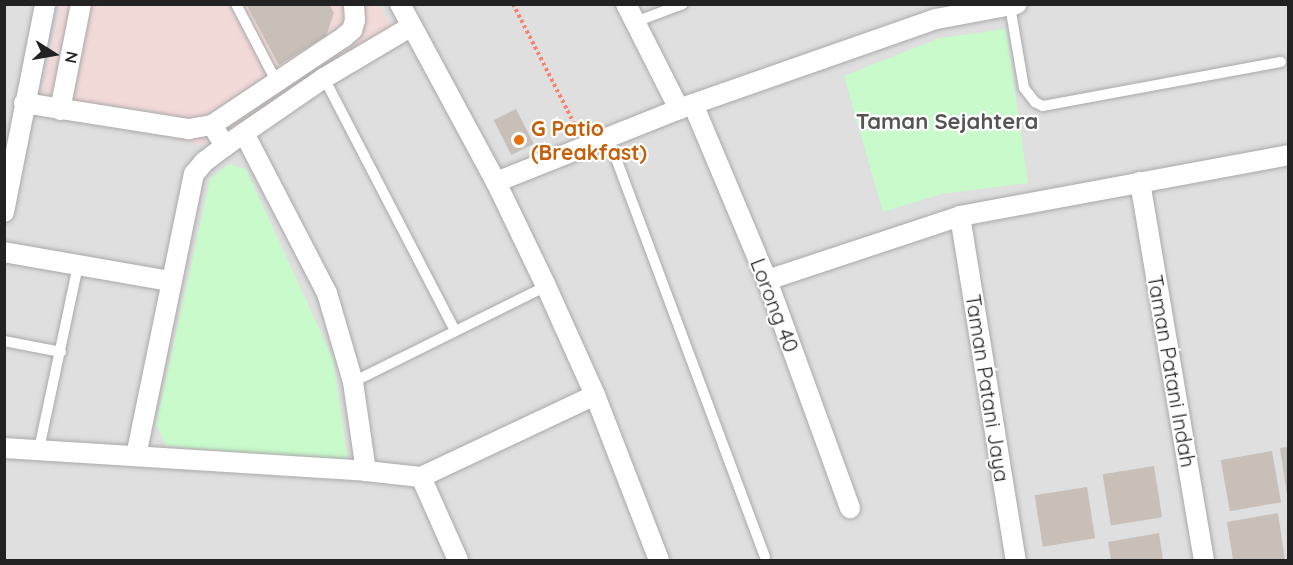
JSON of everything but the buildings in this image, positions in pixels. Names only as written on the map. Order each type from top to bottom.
[{"type":"street","points":[[4,212],[45,4]]},
{"type":"street","points":[[60,110],[81,4]]},
{"type":"street","points":[[24,103],[189,129],[212,125],[352,30],[355,20],[354,4]]},
{"type":"street","points":[[400,4],[495,182],[546,286],[596,395],[659,561]]},
{"type":"street","points":[[495,182],[686,106],[934,12],[1013,5]]},
{"type":"street","name":"Lorong 40","points":[[631,13],[686,106],[767,280],[850,508]]},
{"type":"street","points":[[136,456],[170,281],[194,174],[204,162],[225,146],[324,78],[412,26]]},
{"type":"street","points":[[212,125],[225,146]]},
{"type":"street","points":[[244,133],[327,293],[353,382],[366,471]]},
{"type":"street","points":[[767,280],[960,216],[1288,155]]},
{"type":"street","name":"Taman Patani Indah","points":[[1140,182],[1204,561]]},
{"type":"street","name":"Taman Patani Jaya","points":[[960,216],[1016,561]]},
{"type":"street","points":[[4,252],[170,281]]},
{"type":"street","points":[[4,448],[366,471],[421,477],[596,395]]},
{"type":"street","points":[[421,477],[458,561]]},
{"type":"lane","points":[[236,4],[276,81]]},
{"type":"lane","points":[[631,13],[683,4]]},
{"type":"lane","points":[[1013,5],[1024,88],[1035,102],[1043,106],[1281,62]]},
{"type":"lane","points":[[324,78],[455,331]]},
{"type":"lane","points":[[608,137],[765,557]]},
{"type":"lane","points":[[39,449],[78,265]]},
{"type":"lane","points":[[353,382],[546,286]]},
{"type":"lane","points":[[4,341],[61,352]]},
{"type":"path","points":[[513,4],[585,146]]},
{"type":"shaded area","points":[[4,5],[61,5],[39,109],[392,27],[380,5],[1288,5],[1288,560],[5,560]]},
{"type":"shaded area","points":[[61,5],[380,5],[392,27],[209,146],[38,109]]},
{"type":"green space","points":[[1006,29],[1028,183],[942,194],[883,212],[844,76],[940,38]]},
{"type":"green space","points":[[229,164],[246,169],[333,359],[348,461],[166,446],[156,424],[210,179]]},
{"type":"place","name":"G Patio (Breakfast)","points":[[519,140]]},
{"type":"district","name":"Taman Sejahtera","points":[[947,122]]}]
